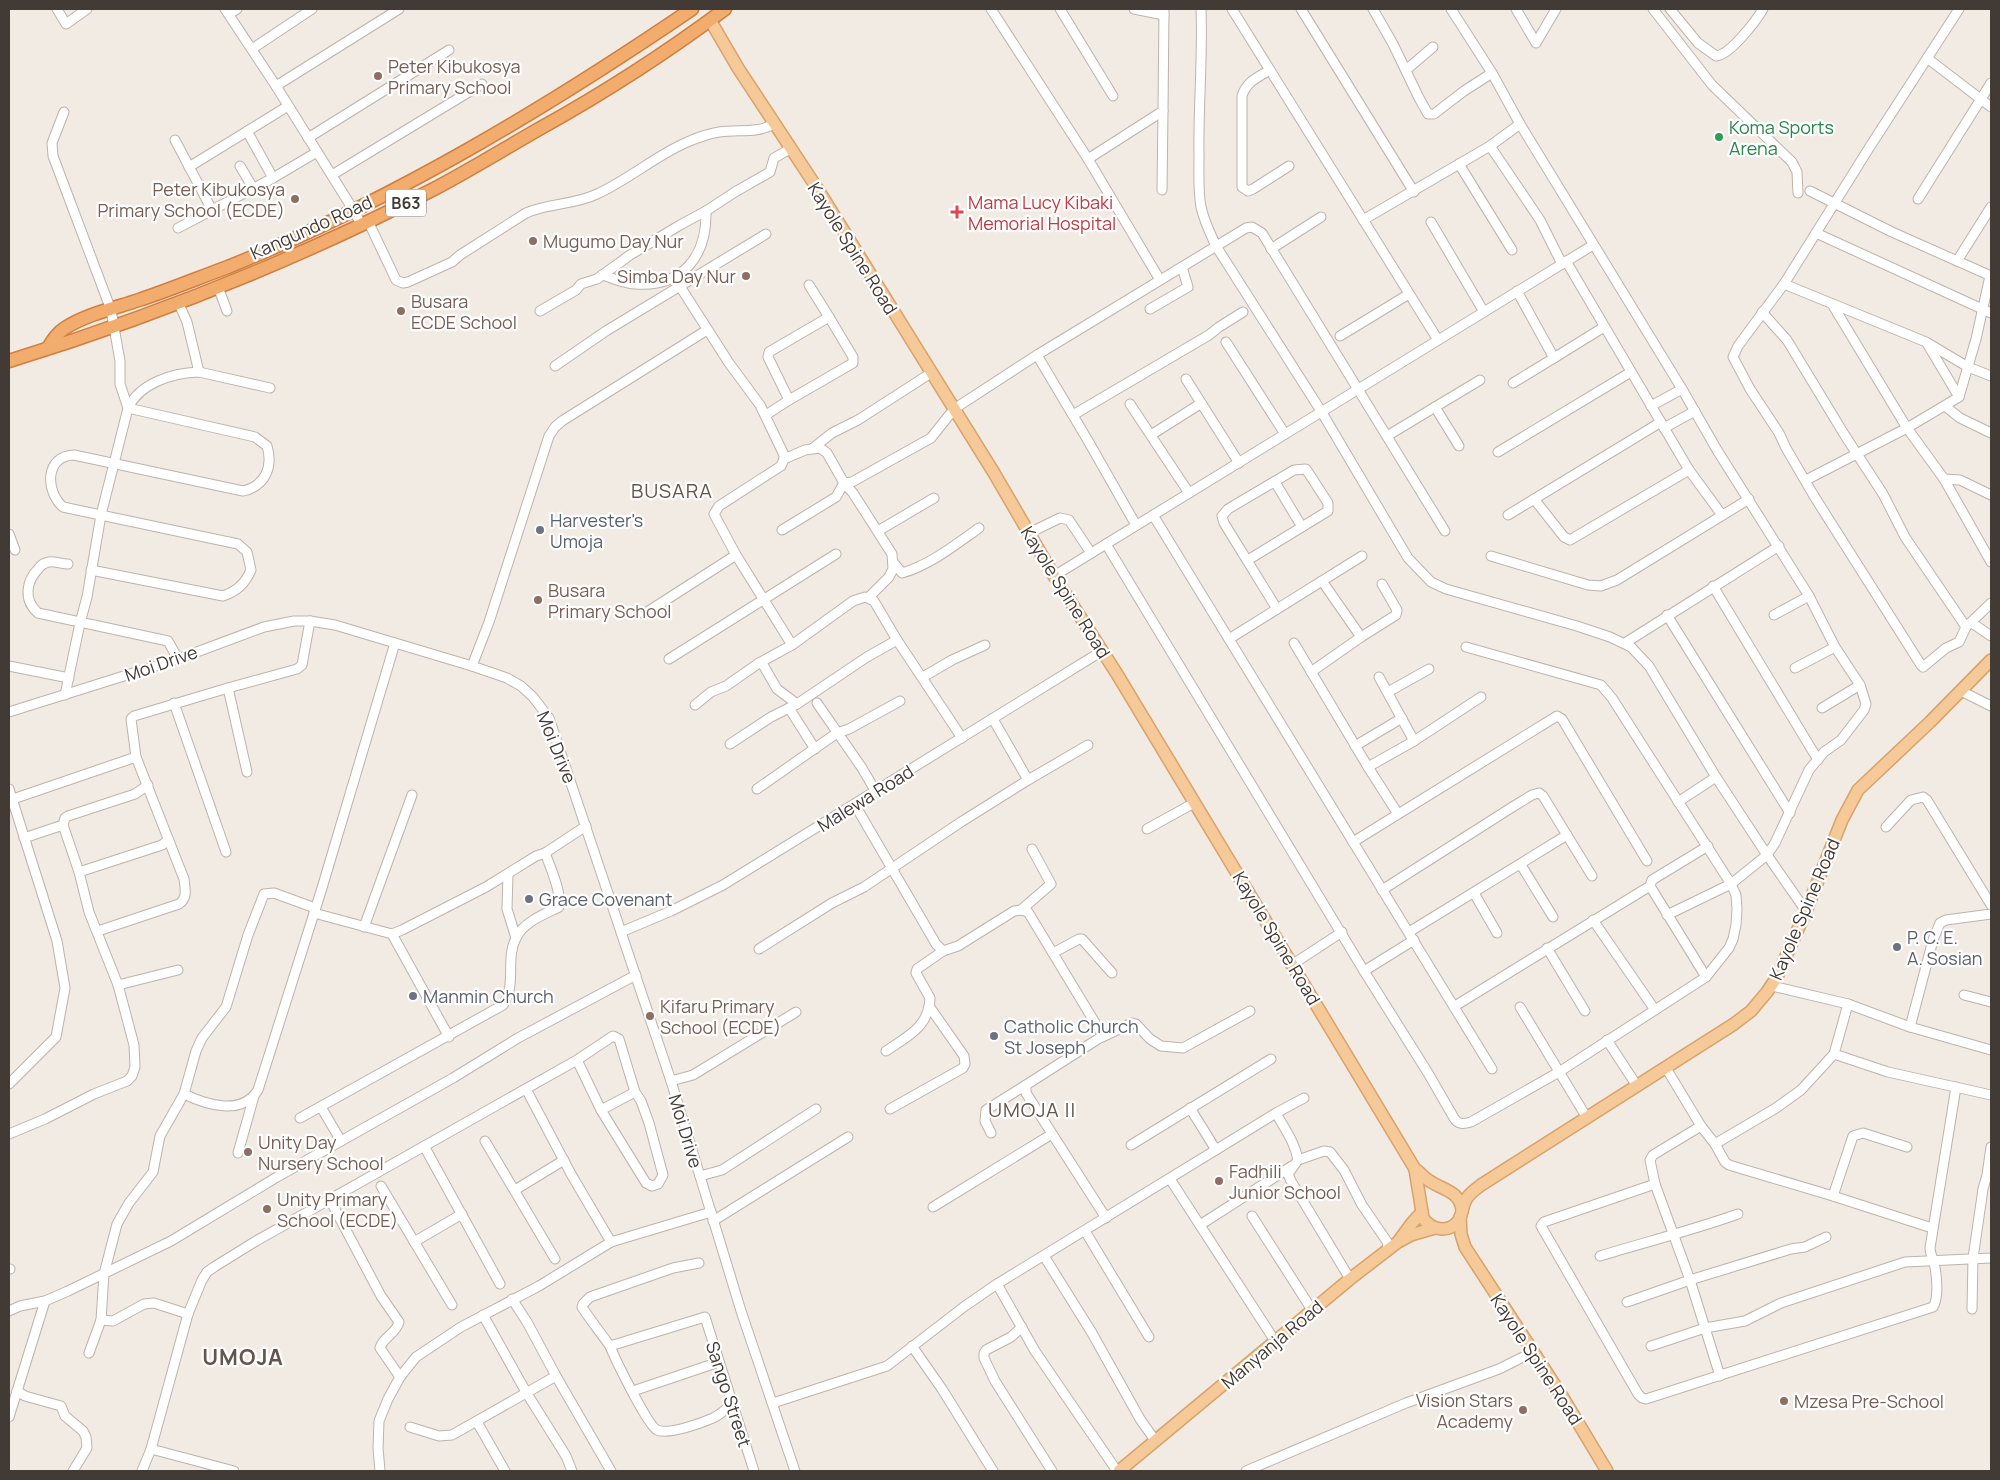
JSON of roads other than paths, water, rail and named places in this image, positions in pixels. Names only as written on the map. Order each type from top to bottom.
[{"type":"highway","name":"Kangundo Road","points":[[48,348],[56,336],[75,323],[188,283],[266,251],[354,211],[450,161],[551,102],[692,9]]},
{"type":"highway","name":"Kangundo Road","points":[[9,361],[114,327],[194,298],[437,188],[562,117],[639,68],[725,9]]},
{"type":"main road","name":"Kayole Spine Road","points":[[710,20],[954,408],[1054,576],[1102,651],[1415,1169]]},
{"type":"main road","points":[[188,283],[194,298]]},
{"type":"main road","name":"Kayole Spine Road","points":[[1481,1185],[1666,1068],[1751,1011],[1772,986],[1782,966],[1842,820],[1858,790],[1991,660]]},
{"type":"main road","points":[[1415,1169],[1428,1180],[1447,1190],[1459,1200],[1461,1234],[1466,1247]]},
{"type":"main road","points":[[1415,1169],[1426,1222],[1466,1247]]},
{"type":"main road","points":[[1422,1209],[1430,1193],[1468,1189],[1481,1185]]},
{"type":"main road","points":[[1398,1242],[1411,1235],[1452,1226],[1461,1214],[1469,1195],[1481,1185]]},
{"type":"main road","name":"Manyanja Road","points":[[1118,1471],[1312,1310],[1398,1242],[1422,1209]]},
{"type":"main road","name":"Kayole Spine Road","points":[[1466,1247],[1584,1430],[1607,1471]]},
{"type":"street","points":[[57,9],[66,24],[88,9]]},
{"type":"street","points":[[237,9],[227,12],[354,211],[364,222],[396,280],[403,283],[452,262],[460,255],[536,208],[570,204],[598,194],[700,136],[720,132],[756,131],[774,124]]},
{"type":"street","points":[[252,49],[312,9]]},
{"type":"street","points":[[276,86],[398,9]]},
{"type":"street","points":[[991,9],[1088,159],[1160,280]]},
{"type":"street","points":[[1060,9],[1113,96]]},
{"type":"street","points":[[1134,9],[1164,12],[1162,190]]},
{"type":"street","points":[[1201,9],[1202,54],[1198,117],[1199,188],[1201,206],[1206,223],[1216,246],[1321,412],[1408,558],[1430,582],[1446,589],[1577,626],[1624,643],[1639,653],[1649,666],[1766,855],[1806,911]]},
{"type":"street","points":[[1232,9],[1438,340]]},
{"type":"street","points":[[1301,9],[1414,192]]},
{"type":"street","points":[[1373,9],[1428,114],[1434,114],[1492,73]]},
{"type":"street","points":[[1451,9],[1492,73],[1520,124],[1682,389],[1717,450],[1809,596],[1835,647],[1860,685],[1866,704],[1864,710],[1841,740],[1824,752],[1809,770],[1775,843],[1766,855],[1731,884],[1666,915]]},
{"type":"street","points":[[1516,9],[1536,43],[1556,9]]},
{"type":"street","points":[[1653,9],[1712,85],[1792,162],[1797,172],[1798,193]]},
{"type":"street","points":[[1670,9],[1698,43],[1716,56],[1725,53],[1755,22],[1763,9]]},
{"type":"street","points":[[1959,9],[1784,284],[1734,352],[1733,357],[1814,496],[1923,667],[1946,648],[1959,642],[1969,625],[1991,603]]},
{"type":"street","points":[[1406,70],[1433,47]]},
{"type":"street","points":[[308,138],[449,50]]},
{"type":"street","points":[[1927,58],[1991,107]]},
{"type":"street","points":[[1270,70],[1248,84],[1242,96],[1242,187],[1248,191],[1253,189],[1289,166]]},
{"type":"street","points":[[1918,199],[1991,83]]},
{"type":"street","points":[[332,175],[482,84]]},
{"type":"street","points":[[189,167],[288,106]]},
{"type":"street","points":[[64,112],[52,143],[53,156],[110,310],[120,360],[120,384],[128,408]]},
{"type":"street","points":[[1088,159],[1163,112]]},
{"type":"street","points":[[1363,220],[1490,146],[1520,124]]},
{"type":"street","points":[[248,131],[273,178]]},
{"type":"street","points":[[175,140],[212,210]]},
{"type":"street","points":[[1490,146],[1540,220],[1689,470],[1722,515]]},
{"type":"street","points":[[540,310],[576,290],[581,284],[597,279],[630,255],[770,172],[774,158],[790,148]]},
{"type":"street","points":[[178,228],[273,178],[317,152]]},
{"type":"street","points":[[1459,164],[1512,250]]},
{"type":"street","points":[[240,166],[253,188]]},
{"type":"street","points":[[1806,480],[1907,428],[1959,397],[1987,311],[1991,276],[1834,204],[1810,191]]},
{"type":"street","points":[[1957,261],[1991,207]]},
{"type":"street","points":[[602,275],[637,284],[663,282],[674,277],[685,270],[699,253],[705,236],[706,211]]},
{"type":"street","points":[[1271,249],[1321,217]]},
{"type":"street","points":[[1431,222],[1484,312]]},
{"type":"street","points":[[844,483],[852,482],[931,438],[954,408],[1160,280],[1246,228],[1252,227],[1262,233],[1445,531]]},
{"type":"street","points":[[555,366],[606,331],[766,234]]},
{"type":"street","points":[[1816,234],[1987,311]]},
{"type":"street","points":[[1054,576],[1593,245]]},
{"type":"street","points":[[1150,309],[1188,287],[1182,267]]},
{"type":"street","points":[[674,277],[707,330],[766,415],[782,451],[784,460],[781,466],[719,506],[714,514],[736,556],[792,644]]},
{"type":"street","points":[[766,415],[854,363],[853,357],[809,284]]},
{"type":"street","points":[[1784,284],[1926,342],[1968,367],[1991,376]]},
{"type":"street","points":[[218,287],[228,311]]},
{"type":"street","points":[[1518,291],[1554,358]]},
{"type":"street","points":[[1340,336],[1409,294]]},
{"type":"street","points":[[179,304],[187,322],[199,372]]},
{"type":"street","points":[[1832,304],[1907,428],[1944,480],[1991,562]]},
{"type":"street","points":[[1073,415],[1209,335],[1243,312]]},
{"type":"street","points":[[1762,312],[1788,340],[1856,454],[1883,494],[1905,537],[1969,625],[1991,636]]},
{"type":"street","points":[[789,400],[768,357],[769,352],[830,317]]},
{"type":"street","points":[[1513,382],[1604,326]]},
{"type":"street","points":[[472,666],[549,436],[554,427],[707,330]]},
{"type":"street","points":[[1226,342],[1285,434]]},
{"type":"street","points":[[1926,342],[1959,397]]},
{"type":"street","points":[[1037,355],[1136,525]]},
{"type":"street","points":[[66,695],[68,678],[87,597],[101,515],[128,408],[139,392],[177,375],[199,372],[270,388]]},
{"type":"street","points":[[1498,452],[1631,372]]},
{"type":"street","points":[[784,460],[812,448],[832,433],[858,420],[931,373]]},
{"type":"street","points":[[1186,379],[1200,404],[1239,462]]},
{"type":"street","points":[[1387,436],[1480,380]]},
{"type":"street","points":[[1651,406],[1682,389]]},
{"type":"street","points":[[1130,404],[1189,493]]},
{"type":"street","points":[[1151,435],[1200,404]]},
{"type":"street","points":[[1945,406],[1960,418],[1991,433]]},
{"type":"street","points":[[1435,407],[1458,446]]},
{"type":"street","points":[[91,570],[223,596],[233,592],[242,585],[250,570],[247,552],[238,544],[62,507],[56,500],[50,478],[51,472],[53,465],[65,455],[74,455],[244,490],[250,489],[265,478],[270,464],[267,446],[255,437],[128,408]]},
{"type":"street","points":[[1508,515],[1663,425],[1695,411]]},
{"type":"street","points":[[695,705],[792,644],[853,601],[869,598],[889,577],[893,569],[890,549],[844,483],[824,450],[812,448]]},
{"type":"street","points":[[1248,560],[1328,511],[1328,503],[1306,469],[1294,470],[1228,509],[1222,516],[1224,523],[1277,609]]},
{"type":"street","points":[[1534,499],[1564,537],[1570,540],[1689,470]]},
{"type":"street","points":[[1944,480],[1960,480],[1991,495]]},
{"type":"street","points":[[1275,482],[1302,527]]},
{"type":"street","points":[[782,530],[836,497],[844,483]]},
{"type":"street","points":[[878,531],[934,498]]},
{"type":"street","points":[[1491,556],[1588,585],[1601,586],[1617,580],[1749,499]]},
{"type":"street","points":[[1153,515],[1492,1069]]},
{"type":"street","points":[[1029,533],[1060,518],[1065,518],[1069,520],[1091,553]]},
{"type":"street","points":[[893,562],[902,573],[912,570],[979,528]]},
{"type":"street","points":[[9,534],[15,550]]},
{"type":"street","points":[[1106,544],[1364,971],[1428,1072],[1457,1122],[1461,1124],[1471,1122],[1559,1072],[1706,977],[1728,948],[1736,925],[1736,895],[1731,884],[1647,751],[1612,698],[1601,685],[1466,647]]},
{"type":"street","points":[[1624,643],[1779,546]]},
{"type":"street","points":[[669,659],[836,554]]},
{"type":"street","points":[[644,614],[736,556]]},
{"type":"street","points":[[1229,639],[1362,556]]},
{"type":"street","points":[[68,564],[49,562],[42,564],[32,575],[28,584],[28,594],[30,604],[38,613],[168,641],[178,659]]},
{"type":"street","points":[[1322,581],[1361,637]]},
{"type":"street","points":[[1311,672],[1396,615],[1397,612],[1382,584]]},
{"type":"street","points":[[1713,586],[1818,760]]},
{"type":"street","points":[[1774,615],[1809,596]]},
{"type":"street","points":[[869,598],[874,601],[897,640],[962,738]]},
{"type":"street","points":[[1668,615],[1790,813]]},
{"type":"street","points":[[98,931],[179,904],[183,901],[185,889],[184,879],[136,757],[131,719],[134,716],[174,702],[298,668],[302,665],[310,621]]},
{"type":"street","name":"Moi Drive","points":[[9,712],[178,659],[264,627],[279,623],[310,621],[335,625],[472,666],[507,678],[521,686],[549,718],[671,1082],[741,1311],[795,1471]]},
{"type":"street","points":[[730,744],[897,640]]},
{"type":"street","points":[[238,1153],[254,1096],[258,1090],[315,911],[396,643]]},
{"type":"street","points":[[1294,643],[1398,814]]},
{"type":"street","points":[[923,677],[952,660],[985,646]]},
{"type":"street","points":[[1795,668],[1835,647]]},
{"type":"street","name":"Malewa Road","points":[[621,932],[671,911],[723,885],[1102,651]]},
{"type":"street","points":[[759,663],[762,663],[777,689],[793,706],[815,749]]},
{"type":"street","points":[[9,666],[68,678]]},
{"type":"street","points":[[1388,692],[1430,669]]},
{"type":"street","points":[[1379,676],[1414,741]]},
{"type":"street","points":[[1822,708],[1860,685]]},
{"type":"street","points":[[228,688],[247,772]]},
{"type":"street","points":[[1961,691],[1991,706]]},
{"type":"street","points":[[1368,767],[1414,741],[1480,697]]},
{"type":"street","points":[[757,789],[837,733],[849,729],[900,701]]},
{"type":"street","points":[[174,702],[226,852]]},
{"type":"street","points":[[817,703],[862,768],[876,792]]},
{"type":"street","points":[[1353,842],[1538,726],[1555,716],[1559,716],[1647,861]]},
{"type":"street","points":[[1355,746],[1402,718]]},
{"type":"street","points":[[993,719],[1028,780]]},
{"type":"street","points":[[760,949],[832,903],[864,887],[1028,780],[1088,744]]},
{"type":"street","points":[[13,799],[136,757]]},
{"type":"street","points":[[1678,802],[1716,777]]},
{"type":"street","points":[[9,1134],[45,1119],[94,1094],[127,1081],[132,1076],[135,1068],[134,1046],[118,985],[89,912],[79,872],[63,825],[64,818],[68,816],[134,794],[148,785]]},
{"type":"street","points":[[9,789],[13,799],[12,812],[24,838],[58,941],[65,988],[56,1037],[9,1084]]},
{"type":"street","points":[[1382,890],[1536,793],[1543,796],[1592,876]]},
{"type":"street","points":[[364,927],[412,795]]},
{"type":"street","points":[[1886,827],[1911,800],[1924,797],[1991,905]]},
{"type":"street","points":[[1147,829],[1194,803]]},
{"type":"street","points":[[855,805],[936,944],[943,951]]},
{"type":"street","points":[[24,838],[63,825]]},
{"type":"street","points":[[89,1353],[101,1320],[104,1274],[118,1224],[129,1202],[153,1172],[160,1136],[184,1094],[196,1051],[202,1038],[226,1007],[248,935],[264,894],[274,893],[315,911],[392,934],[508,874],[536,856],[545,853],[586,826]]},
{"type":"street","points":[[1409,932],[1567,835]]},
{"type":"street","points":[[79,872],[162,846],[168,840]]},
{"type":"street","points":[[1455,1006],[1650,886],[1652,880],[1708,846]]},
{"type":"street","points":[[1021,910],[1051,884],[1032,849]]},
{"type":"street","points":[[300,1118],[503,1005],[508,998],[511,985],[512,954],[516,938],[532,921],[559,907],[561,899],[553,871],[545,853]]},
{"type":"street","points":[[1521,865],[1553,917]]},
{"type":"street","points":[[508,874],[507,910],[509,922],[516,938]]},
{"type":"street","points":[[1650,886],[1666,915],[1706,977]]},
{"type":"street","points":[[1474,892],[1497,933]]},
{"type":"street","points":[[886,1051],[919,1029],[929,1006],[930,998],[916,971],[943,951],[958,946],[1014,911],[1021,910],[1028,912],[1103,1036]]},
{"type":"street","points":[[1910,1027],[1933,940],[1940,923],[1946,920],[1991,914]]},
{"type":"street","points":[[1593,920],[1655,1010]]},
{"type":"street","points":[[1292,964],[1342,932]]},
{"type":"street","points":[[392,934],[448,1037]]},
{"type":"street","points":[[1053,953],[1082,939],[1112,972]]},
{"type":"street","points":[[1364,971],[1414,940]]},
{"type":"street","points":[[1547,948],[1585,1011]]},
{"type":"street","points":[[118,985],[178,970]]},
{"type":"street","points":[[9,1310],[45,1301],[171,1241],[341,1141],[412,1102],[518,1038],[636,975]]},
{"type":"street","points":[[1772,986],[1848,1004],[1910,1027],[1991,1050]]},
{"type":"street","points":[[1964,995],[1991,1002]]},
{"type":"street","points":[[1715,1144],[1792,1097],[1834,1054],[1848,1004]]},
{"type":"street","points":[[890,1109],[963,1068],[965,1064],[964,1056],[929,1006]]},
{"type":"street","points":[[1520,1007],[1586,1118]]},
{"type":"street","points":[[991,1133],[985,1121],[986,1110],[1103,1036],[1132,1023],[1136,1024],[1150,1039],[1161,1046],[1183,1048],[1250,1011]]},
{"type":"street","points":[[671,1082],[693,1074],[796,1012]]},
{"type":"street","points":[[142,1471],[151,1449],[188,1314],[207,1272],[256,1241],[577,1060],[615,1036],[619,1039],[635,1092],[642,1101],[658,1155],[662,1175],[658,1184],[652,1186],[646,1183],[601,1110],[577,1060]]},
{"type":"street","points":[[1607,1040],[1637,1086]]},
{"type":"street","points":[[1834,1054],[1888,1072],[1991,1095]]},
{"type":"street","points":[[1132,1145],[1272,1059]]},
{"type":"street","points":[[1666,1068],[1701,1126],[1715,1144],[1724,1162],[1932,1228]]},
{"type":"street","points":[[1026,1085],[1026,1094],[1106,1218]]},
{"type":"street","points":[[1655,1184],[1544,1222],[1541,1226],[1642,1398],[1646,1399],[1933,1307],[1936,1293],[1934,1261],[1930,1253],[1932,1228],[1956,1087]]},
{"type":"street","points":[[526,1089],[564,1160],[612,1242]]},
{"type":"street","points":[[601,1110],[635,1092]]},
{"type":"street","points":[[184,1094],[201,1102],[223,1106],[235,1105],[254,1096]]},
{"type":"street","points":[[773,1403],[887,1366],[965,1306],[998,1284],[1276,1113],[1304,1098]]},
{"type":"street","points":[[321,1107],[341,1141]]},
{"type":"street","points":[[1190,1108],[1216,1150]]},
{"type":"street","points":[[700,1176],[722,1170],[816,1109]]},
{"type":"street","points":[[1276,1113],[1295,1147],[1295,1163],[1288,1174],[1291,1181],[1350,1279]]},
{"type":"street","points":[[1701,1126],[1653,1155],[1650,1160],[1655,1184],[1690,1280],[1720,1376]]},
{"type":"street","points":[[1833,1196],[1853,1136],[1862,1133],[1907,1147]]},
{"type":"street","points":[[932,1207],[1052,1134]]},
{"type":"street","points":[[380,1471],[378,1448],[379,1421],[388,1399],[400,1378],[416,1357],[436,1342],[539,1286],[612,1242],[712,1217],[848,1138]]},
{"type":"street","points":[[485,1141],[555,1259]]},
{"type":"street","points":[[424,1146],[500,1284]]},
{"type":"street","points":[[1972,1310],[1973,1258],[1983,1189],[1989,1176],[1991,1147]]},
{"type":"street","points":[[1200,1225],[1295,1163],[1324,1151],[1330,1152],[1344,1170],[1362,1205],[1388,1243],[1387,1250]]},
{"type":"street","points":[[515,1190],[564,1160]]},
{"type":"street","points":[[1170,1179],[1275,1341]]},
{"type":"street","points":[[381,1186],[452,1305]]},
{"type":"street","points":[[330,1200],[381,1296],[399,1322],[398,1327],[382,1342],[380,1348],[400,1378]]},
{"type":"street","points":[[414,1242],[462,1214]]},
{"type":"street","points":[[1600,1256],[1674,1233],[1708,1225],[1738,1214]]},
{"type":"street","points":[[1252,1216],[1312,1310]]},
{"type":"street","points":[[1085,1231],[1149,1337]]},
{"type":"street","points":[[1627,1302],[1690,1280],[1791,1249],[1805,1247],[1826,1237]]},
{"type":"street","points":[[1044,1256],[1092,1332],[1140,1419],[1152,1436]]},
{"type":"street","points":[[1651,1346],[1705,1328],[1745,1321],[1781,1303],[1906,1262],[1991,1258]]},
{"type":"street","points":[[699,1263],[673,1268],[590,1297],[582,1307],[593,1325],[598,1327],[610,1346],[633,1391],[657,1430],[664,1431],[686,1427],[713,1418],[732,1404]]},
{"type":"street","points":[[998,1284],[1040,1358],[1118,1471]]},
{"type":"street","points":[[512,1299],[527,1322],[611,1471]]},
{"type":"street","points":[[9,1417],[45,1301]]},
{"type":"street","points":[[101,1320],[113,1321],[144,1304],[154,1303],[188,1314]]},
{"type":"street","points":[[483,1315],[526,1392],[566,1456],[572,1471]]},
{"type":"street","name":"Sango Street","points":[[610,1346],[705,1317],[754,1471]]},
{"type":"street","points":[[1022,1327],[1011,1337],[986,1350],[984,1358],[995,1382],[1052,1471]]},
{"type":"street","points":[[912,1346],[942,1389],[993,1471]]},
{"type":"street","points":[[1246,1471],[1406,1403],[1499,1369],[1533,1352]]},
{"type":"street","points":[[633,1391],[719,1362]]},
{"type":"street","points":[[410,1427],[439,1436],[452,1435],[556,1376]]},
{"type":"street","points":[[17,1391],[25,1396],[61,1406],[65,1416],[83,1431],[87,1448],[73,1471]]},
{"type":"street","points":[[477,1422],[505,1471]]},
{"type":"street","points":[[151,1449],[210,1469],[234,1471]]},
{"type":"place","name":"Peter Kibukosya Primary School","points":[[378,76]]},
{"type":"place","name":"Koma Sports Arena","points":[[1719,137]]},
{"type":"place","name":"Peter Kibukosya Primary School (ECDE)","points":[[295,199]]},
{"type":"place","name":"Mama Lucy Kibaki Memorial Hospital","points":[[957,212]]},
{"type":"place","name":"Mugumo Day Nur","points":[[533,241]]},
{"type":"place","name":"Simba Day Nur","points":[[746,276]]},
{"type":"place","name":"Busara ECDE School","points":[[401,311]]},
{"type":"place","name":"Harvester's Umoja","points":[[540,530]]},
{"type":"place","name":"Busara Primary School","points":[[538,600]]},
{"type":"place","name":"Grace Covenant","points":[[529,899]]},
{"type":"place","name":"P. C. E. A. Sosian","points":[[1897,947]]},
{"type":"place","name":"Manmin Church","points":[[413,996]]},
{"type":"place","name":"Kifaru Primary School (ECDE)","points":[[650,1016]]},
{"type":"place","name":"Catholic Church St Joseph","points":[[994,1036]]},
{"type":"place","name":"Unity Day Nursery School","points":[[248,1152]]},
{"type":"place","name":"Fadhili Junior School","points":[[1219,1181]]},
{"type":"place","name":"Unity Primary School (ECDE)","points":[[267,1209]]},
{"type":"place","name":"Mzesa Pre-School","points":[[1784,1401]]},
{"type":"place","name":"Vision Stars Academy","points":[[1523,1410]]},
{"type":"district","name":"BUSARA","points":[[672,490]]},
{"type":"district","name":"UMOJA II","points":[[1032,1109]]},
{"type":"district","name":"UMOJA","points":[[243,1357]]}]
